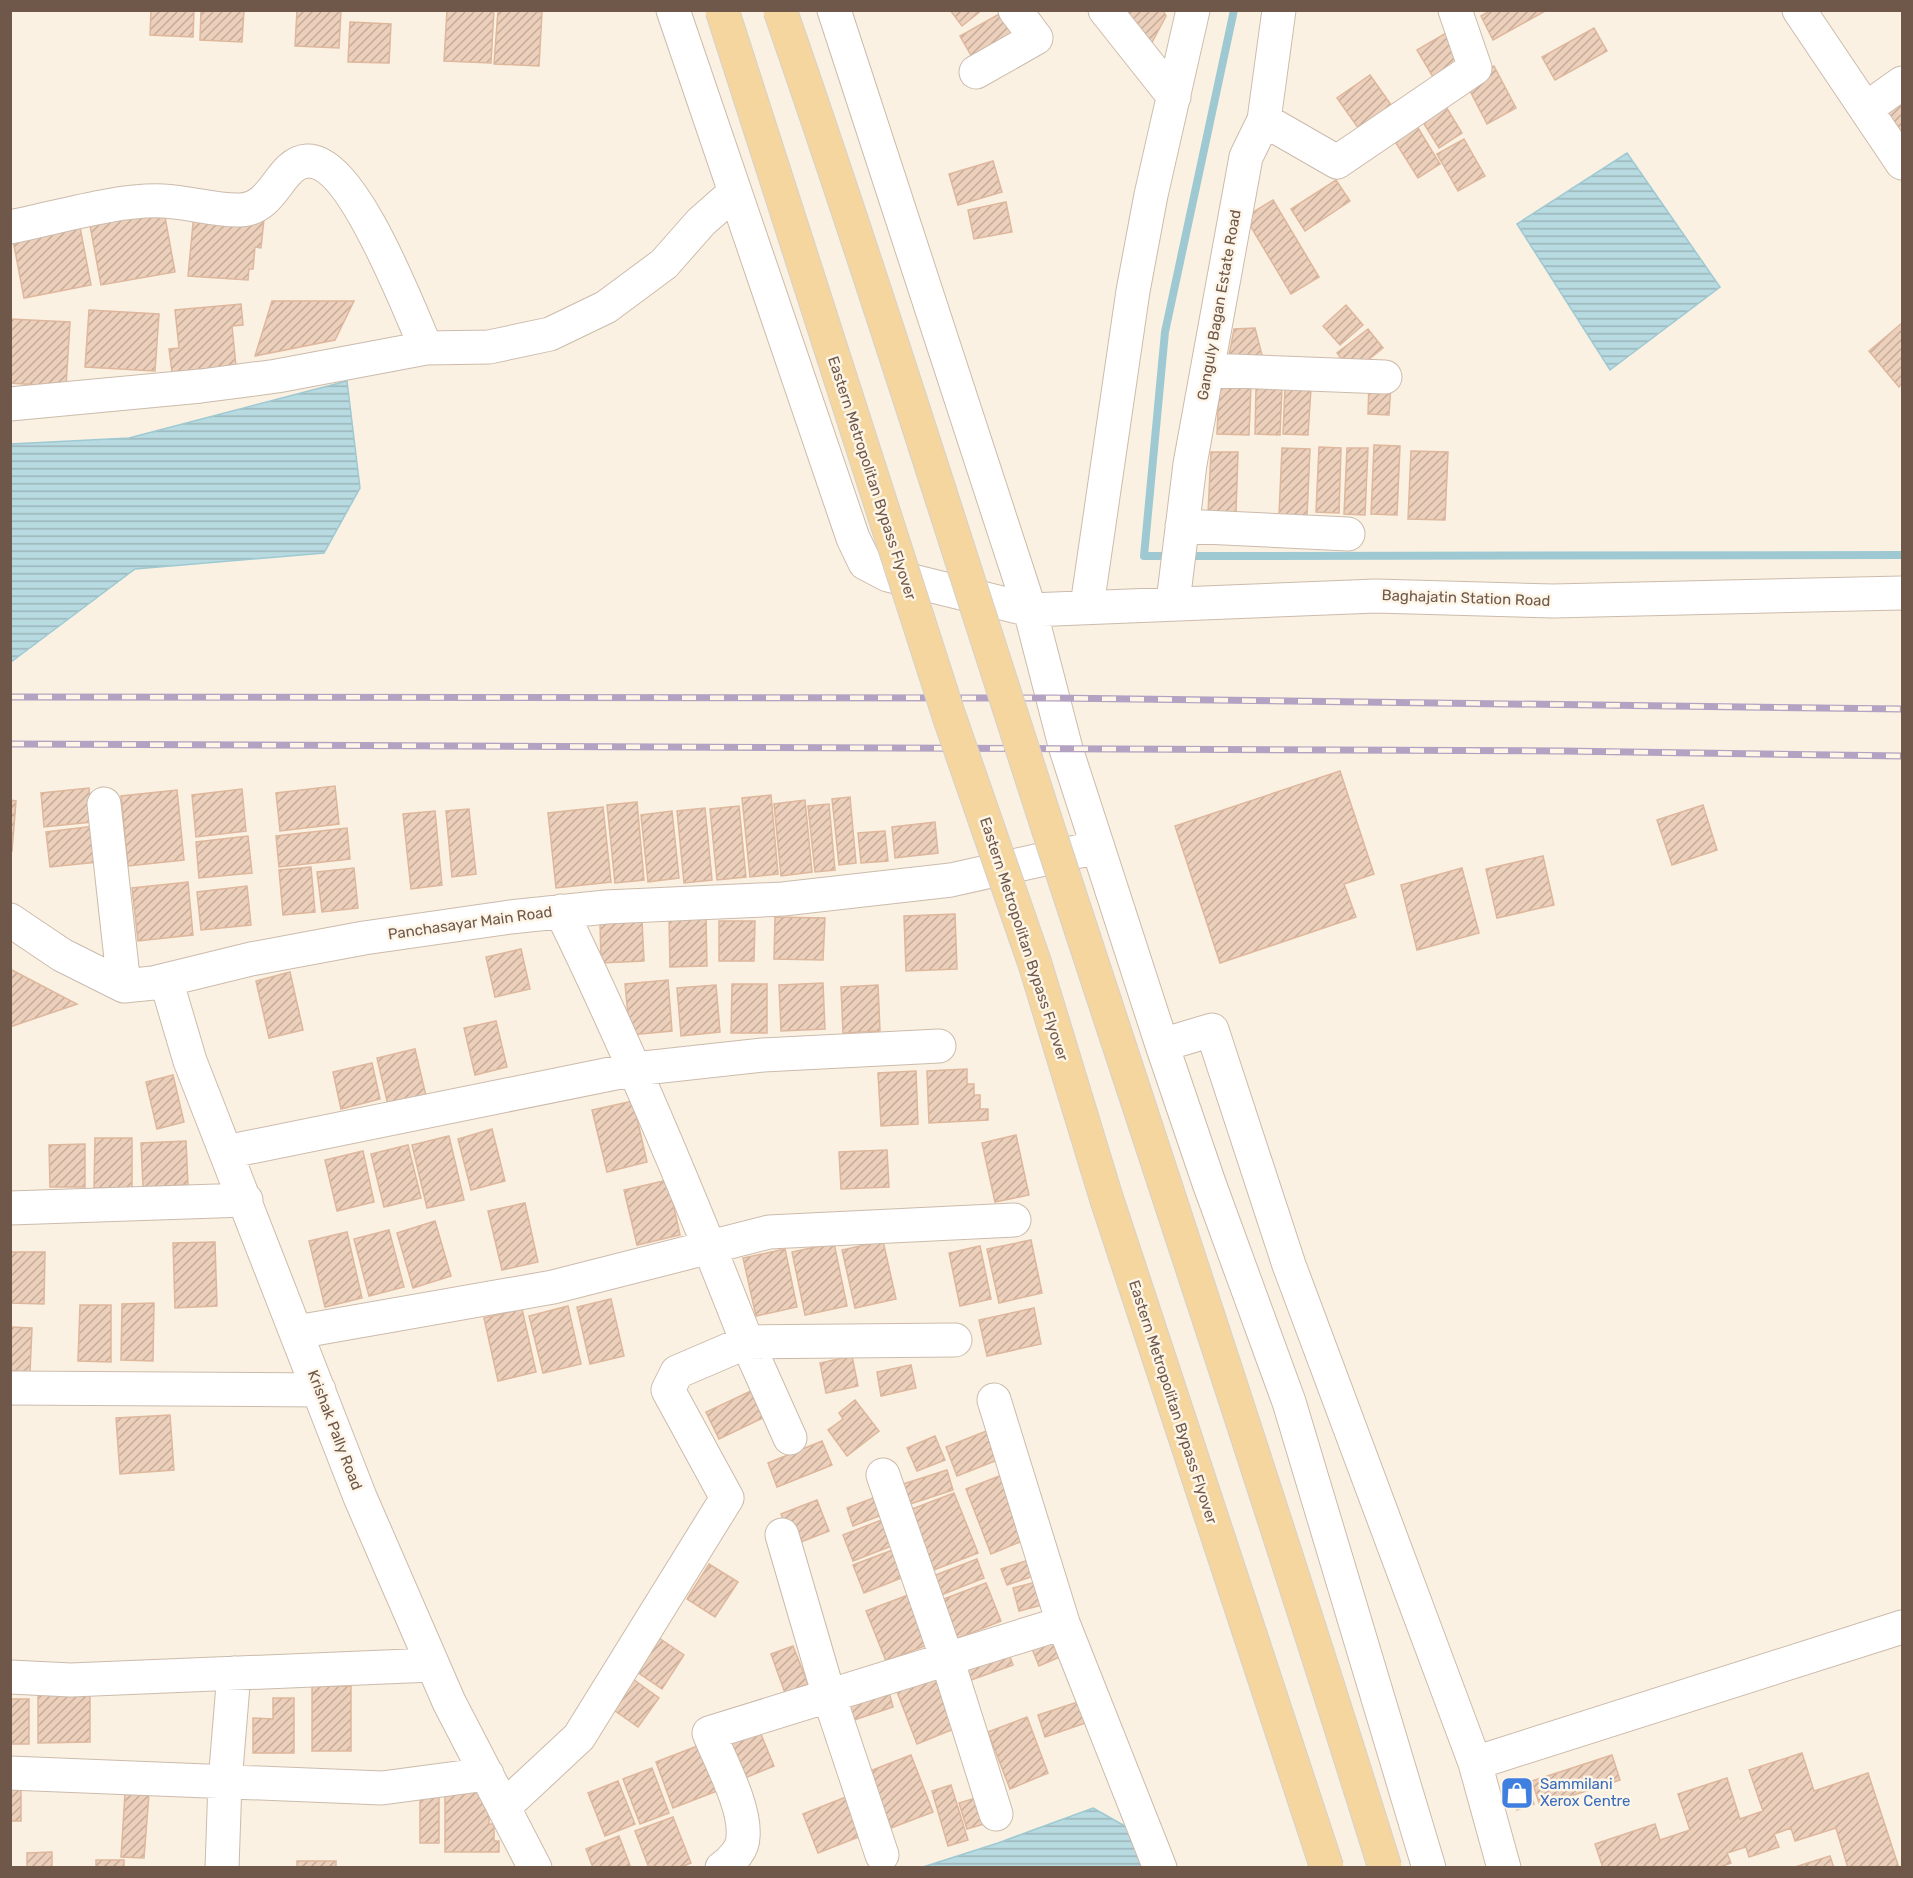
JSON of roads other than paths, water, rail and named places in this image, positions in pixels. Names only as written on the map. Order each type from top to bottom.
[{"type":"main road","name":"Eastern Metropolitan Bypass Flyover","points":[[722,10],[917,617],[1035,964],[1114,1220],[1328,1868]]},
{"type":"main road","points":[[780,10],[854,225],[1058,859],[1286,1550],[1385,1868]]},
{"type":"street","name":"Baghajatin Station Road","points":[[673,10],[853,538],[865,563],[888,575],[1030,610],[1376,596],[1553,601],[1902,592]]},
{"type":"street","points":[[834,10],[1030,610],[1066,749],[1162,1045],[1209,1183],[1289,1402],[1429,1868]]},
{"type":"street","points":[[976,72],[1036,38],[1015,10]]},
{"type":"street","points":[[1105,10],[1174,97]]},
{"type":"street","points":[[1087,606],[1133,291],[1192,10]]},
{"type":"street","name":"Ganguly Bagan Estate Road","points":[[1173,603],[1190,464],[1246,157],[1264,120],[1279,10]]},
{"type":"street","points":[[1264,120],[1337,162],[1475,68],[1455,10]]},
{"type":"street","points":[[1799,10],[1902,163]]},
{"type":"street","points":[[1867,108],[1902,83]]},
{"type":"street","points":[[10,227],[138,202],[164,201],[238,210],[252,208],[266,200],[290,169],[307,161],[322,165],[352,195],[366,216],[426,348]]},
{"type":"street","points":[[10,404],[244,380],[426,348],[489,347],[550,334],[606,307],[664,264],[701,222],[735,192]]},
{"type":"street","points":[[1207,370],[1385,377]]},
{"type":"street","points":[[1180,546],[1348,534]]},
{"type":"street","points":[[104,804],[124,986]]},
{"type":"street","name":"Panchasayar Main Road","points":[[124,986],[166,980],[251,959],[364,938],[561,911],[783,899],[951,880],[1098,847]]},
{"type":"street","points":[[561,911],[605,1001],[710,1248],[747,1342],[790,1438]]},
{"type":"street","points":[[10,920],[62,955],[124,986]]},
{"type":"street","name":"Krishak Pally Road","points":[[166,980],[190,1061],[360,1497],[448,1702],[535,1868]]},
{"type":"street","points":[[1162,1045],[1212,1030],[1288,1265],[1475,1763],[1504,1868]]},
{"type":"street","points":[[226,1152],[634,1069],[763,1055],[939,1046]]},
{"type":"street","points":[[10,1208],[246,1200]]},
{"type":"street","points":[[297,1332],[554,1287],[769,1232],[1014,1220]]},
{"type":"street","points":[[504,1807],[579,1737],[727,1498],[668,1390],[677,1372],[747,1342],[955,1340]]},
{"type":"street","points":[[10,1388],[319,1390]]},
{"type":"street","points":[[994,1400],[1063,1623],[1160,1868]]},
{"type":"street","points":[[882,1475],[947,1659],[996,1814]]},
{"type":"street","points":[[782,1534],[829,1696],[882,1855]]},
{"type":"street","points":[[722,1868],[738,1852],[744,1838],[741,1813],[709,1733],[1063,1623]]},
{"type":"street","points":[[1475,1763],[1902,1627]]},
{"type":"street","points":[[10,1677],[71,1680],[432,1665]]},
{"type":"street","points":[[222,1868],[225,1782],[234,1673]]},
{"type":"street","points":[[10,1773],[382,1788],[487,1774]]},
{"type":"water","points":[[1627,153],[1720,287],[1610,370],[1517,224]]},
{"type":"water","points":[[347,381],[360,488],[324,553],[135,569],[11,662],[11,444],[129,438]]},
{"type":"water","points":[[1093,1808],[1132,1830],[1145,1868],[920,1868],[998,1843]]},
{"type":"waterway","points":[[1172,556],[1144,556],[1165,332],[1234,10]]},
{"type":"waterway","points":[[1185,556],[1902,555]]},
{"type":"railway","points":[[10,697],[1053,698],[1902,709]]},
{"type":"railway","points":[[10,744],[1562,751],[1902,756]]},
{"type":"place","name":"Sammilani Xerox Centre","points":[[1517,1793]]}]
